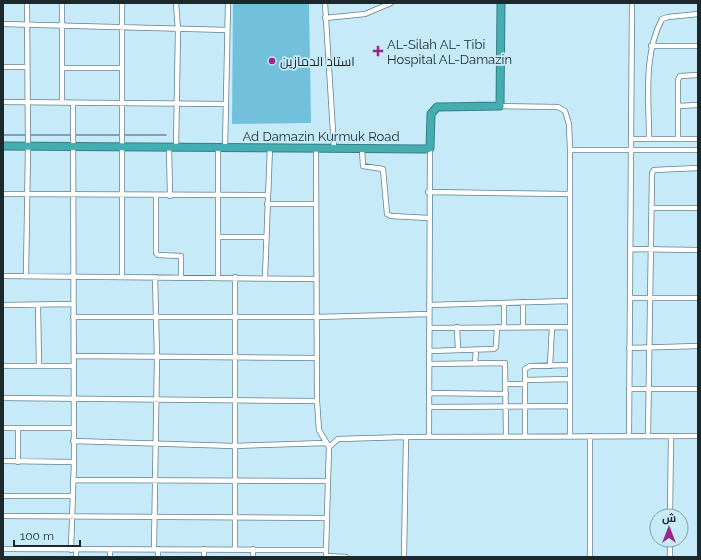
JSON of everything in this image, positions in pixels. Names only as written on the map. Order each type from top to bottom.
[{"type":"highway","points":[[430,148],[431,114],[437,107],[500,106],[501,3]]},
{"type":"highway","name":"Ad Damazin Kurmuk Road","points":[[3,146],[173,148],[270,147],[362,149],[430,148]]},
{"type":"street","points":[[26,276],[28,146],[27,3]]},
{"type":"street","points":[[62,3],[62,103]]},
{"type":"street","points":[[122,3],[122,276]]},
{"type":"street","points":[[170,196],[177,104],[178,30],[176,3]]},
{"type":"street","points":[[218,277],[218,195],[225,104],[228,3]]},
{"type":"street","points":[[325,3],[334,148]]},
{"type":"street","points":[[325,18],[365,14],[391,3]]},
{"type":"street","points":[[629,436],[632,3]]},
{"type":"street","points":[[649,138],[651,46],[662,19],[698,14]]},
{"type":"street","points":[[3,24],[178,30],[227,30]]},
{"type":"street","points":[[651,46],[698,46]]},
{"type":"street","points":[[3,67],[27,67]]},
{"type":"street","points":[[62,68],[122,68]]},
{"type":"street","points":[[678,139],[680,76],[698,74]]},
{"type":"street","points":[[3,102],[225,104]]},
{"type":"street","points":[[73,103],[74,462],[72,516],[73,549],[76,557]]},
{"type":"street","points":[[500,106],[558,107],[564,110],[569,124],[570,436]]},
{"type":"street","points":[[678,106],[698,106]]},
{"type":"street","points":[[631,139],[698,139]]},
{"type":"street","points":[[266,277],[267,195],[270,147]]},
{"type":"street","points":[[316,148],[315,204],[317,401],[319,430],[327,445],[326,556],[346,557]]},
{"type":"street","points":[[429,437],[428,192],[430,148]]},
{"type":"street","points":[[362,149],[363,166],[383,169],[387,214],[391,216],[428,218]]},
{"type":"street","points":[[570,150],[698,150]]},
{"type":"street","points":[[648,436],[652,173],[654,170],[698,168]]},
{"type":"street","points":[[428,192],[570,194]]},
{"type":"street","points":[[3,194],[156,196],[267,195]]},
{"type":"street","points":[[156,196],[156,253],[158,255],[181,256],[181,277]]},
{"type":"street","points":[[267,204],[315,204]]},
{"type":"street","points":[[652,208],[698,208]]},
{"type":"street","points":[[218,237],[266,237]]},
{"type":"street","points":[[630,249],[698,250]]},
{"type":"street","points":[[3,276],[266,277],[316,279]]},
{"type":"street","points":[[155,277],[157,357],[153,517],[158,557]]},
{"type":"street","points":[[235,277],[235,548]]},
{"type":"street","points":[[630,298],[698,298]]},
{"type":"street","points":[[429,305],[570,301]]},
{"type":"street","points":[[523,302],[523,327]]},
{"type":"street","points":[[504,303],[504,328]]},
{"type":"street","points":[[3,305],[38,306],[73,304]]},
{"type":"street","points":[[38,306],[39,366]]},
{"type":"street","points":[[73,318],[316,317],[429,314]]},
{"type":"street","points":[[550,366],[552,327]]},
{"type":"street","points":[[429,328],[570,327]]},
{"type":"street","points":[[457,328],[458,350]]},
{"type":"street","points":[[429,351],[495,348],[497,328]]},
{"type":"street","points":[[629,348],[698,346]]},
{"type":"street","points":[[475,364],[476,350]]},
{"type":"street","points":[[74,356],[317,358]]},
{"type":"street","points":[[429,364],[505,363],[506,436]]},
{"type":"street","points":[[525,436],[526,367],[570,365]]},
{"type":"street","points":[[3,366],[74,366]]},
{"type":"street","points":[[506,384],[570,379]]},
{"type":"street","points":[[629,389],[698,389]]},
{"type":"street","points":[[429,393],[506,394]]},
{"type":"street","points":[[3,398],[317,401]]},
{"type":"street","points":[[429,407],[570,406]]},
{"type":"street","points":[[3,428],[74,428]]},
{"type":"street","points":[[18,428],[18,462]]},
{"type":"street","points":[[590,436],[590,557]]},
{"type":"street","points":[[670,436],[670,508]]},
{"type":"street","points":[[73,441],[234,446],[327,445],[338,439],[406,437],[698,436]]},
{"type":"street","points":[[404,557],[406,437]]},
{"type":"street","points":[[3,461],[74,462]]},
{"type":"street","points":[[73,480],[327,481]]},
{"type":"street","points":[[3,496],[72,496]]},
{"type":"street","points":[[3,516],[327,518]]},
{"type":"street","points":[[3,549],[110,550],[235,548],[326,550]]},
{"type":"street","points":[[204,549],[204,557]]},
{"type":"street","points":[[253,549],[253,557]]},
{"type":"street","points":[[110,550],[110,557]]},
{"type":"shaded area","points":[[233,3],[309,3],[311,123],[232,124]]},
{"type":"waterway","points":[[3,135],[26,135]]},
{"type":"waterway","points":[[30,135],[120,135]]},
{"type":"waterway","points":[[124,135],[166,135]]},
{"type":"place","name":"AL-Silah AL- Tibi Hospital AL-Damazin","points":[[378,51]]},
{"type":"place","name":"استاد الدمازين","points":[[272,61]]}]
